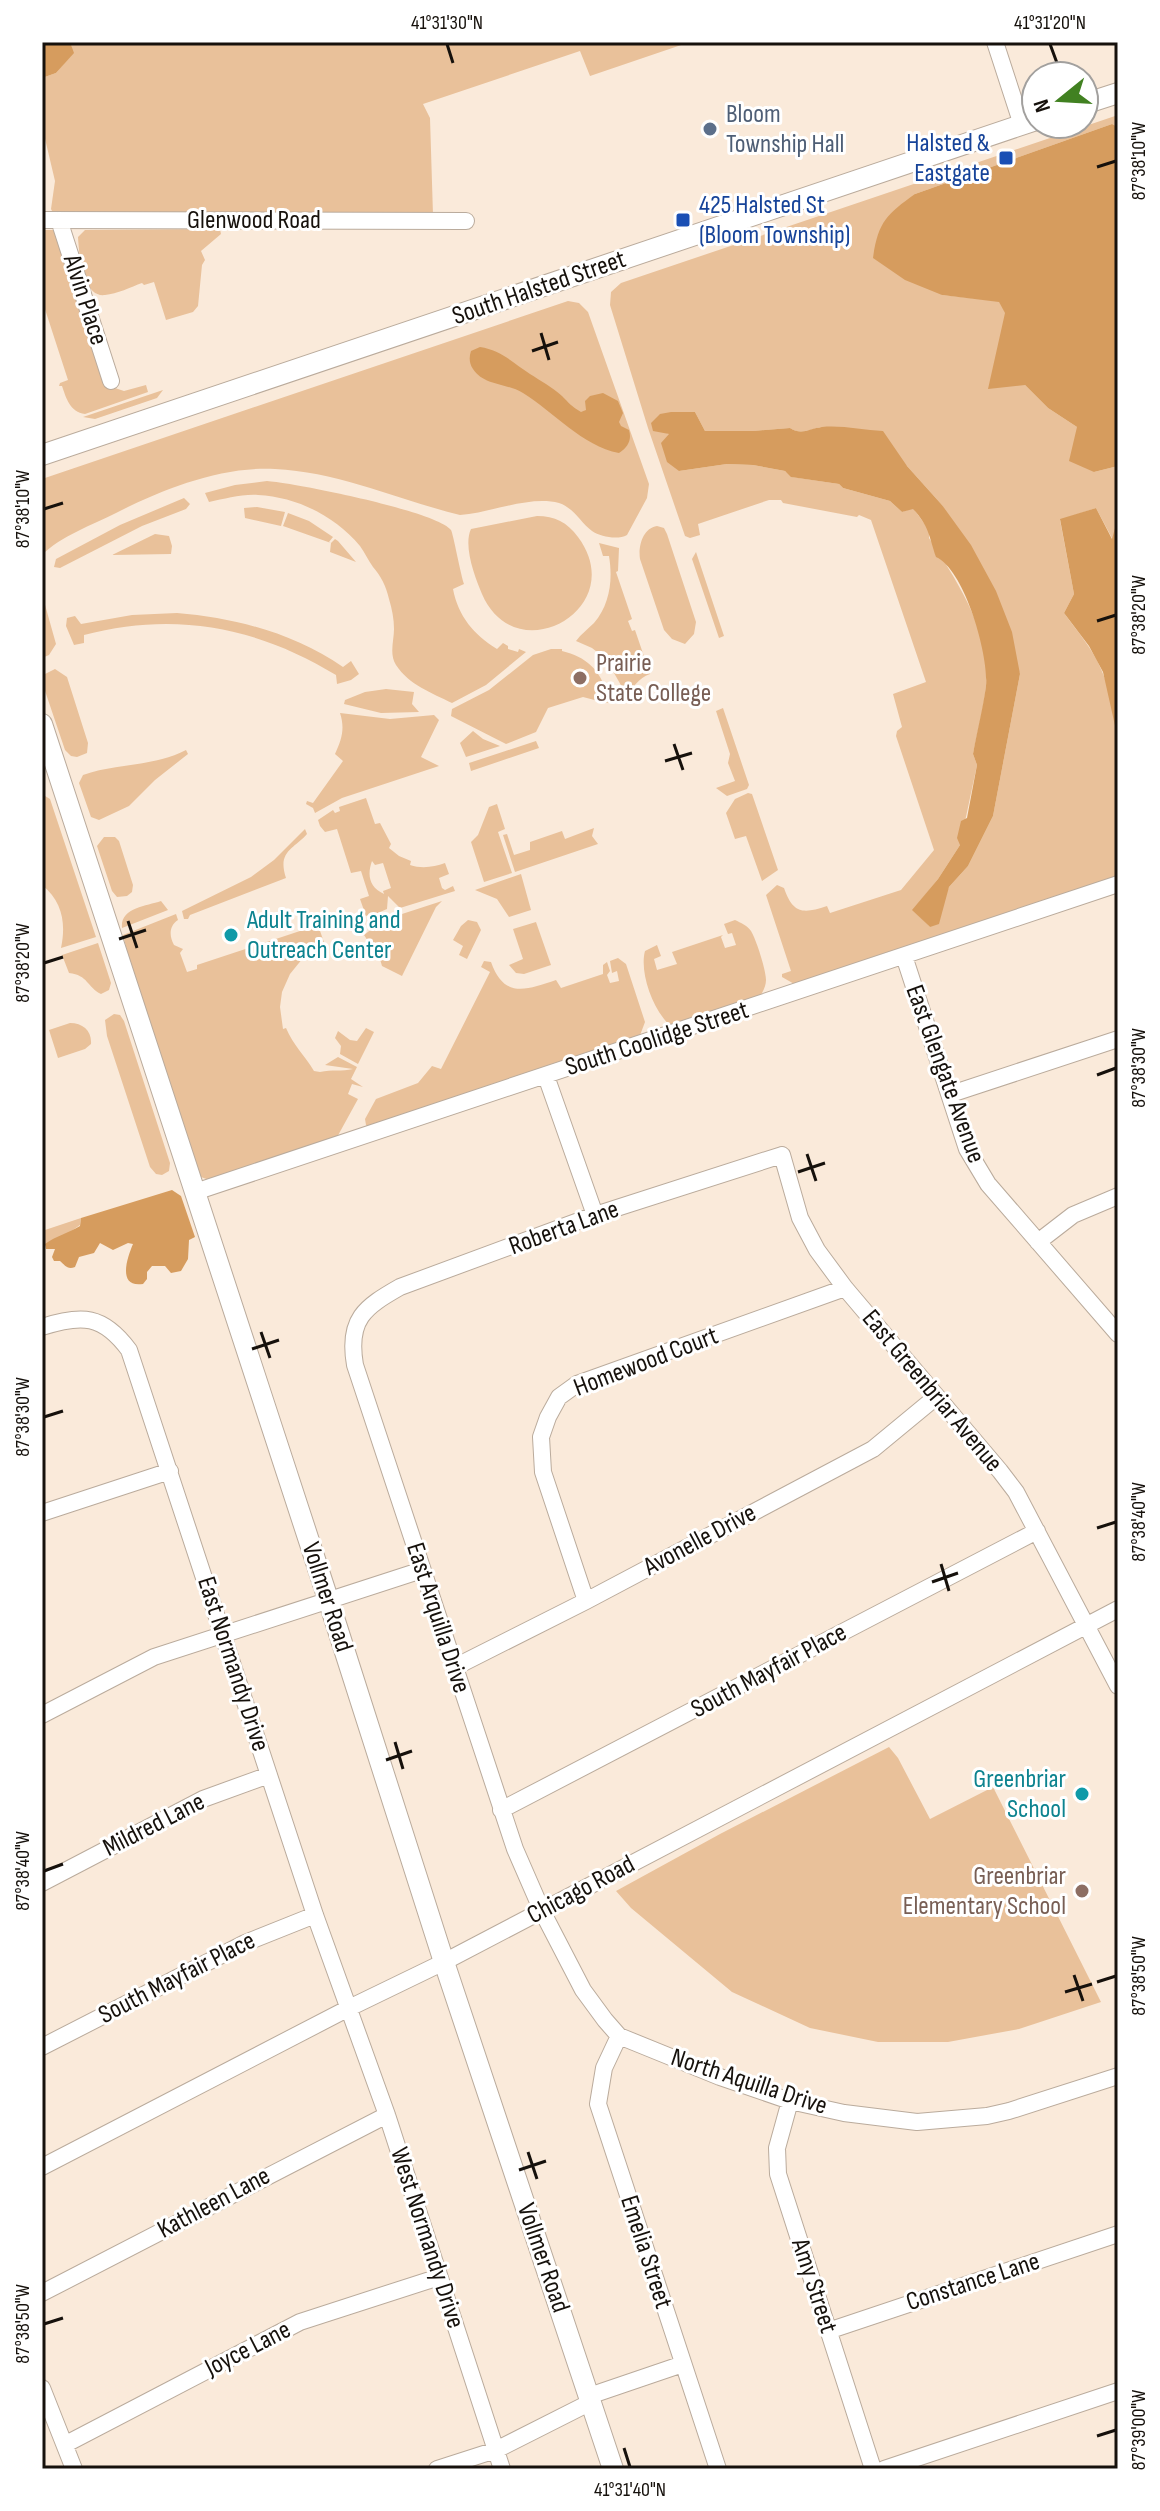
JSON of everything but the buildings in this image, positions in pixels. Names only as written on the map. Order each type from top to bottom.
[{"type":"main road","name":"South Halsted Street","points":[[42,455],[1020,126]]},
{"type":"main road","name":"Vollmer Road","points":[[42,724],[444,1962],[613,2469]]},
{"type":"street","points":[[995,42],[1020,102]]},
{"type":"street","name":"Glenwood Road","points":[[51,220],[466,221]]},
{"type":"street","name":"Alvin Place","points":[[51,220],[111,381]]},
{"type":"street","name":"South Coolidge Street","points":[[195,1192],[1118,884]]},
{"type":"street","name":"East Glengate Avenue","points":[[904,956],[967,1149],[977,1169],[1118,1334]]},
{"type":"street","points":[[951,1094],[1118,1039]]},
{"type":"street","points":[[546,1076],[595,1215]]},
{"type":"street","name":"Roberta Lane","points":[[358,1321],[371,1304],[400,1287],[595,1215],[782,1155]]},
{"type":"street","name":"East Greenbriar Avenue","points":[[782,1155],[800,1218],[817,1250],[845,1288],[1016,1492],[1118,1686]]},
{"type":"street","points":[[1038,1242],[1073,1215],[1118,1196]]},
{"type":"street","name":"Homewood Court","points":[[586,1601],[543,1472],[541,1437],[559,1397],[577,1384],[845,1288]]},
{"type":"street","name":"East Normandy Drive","points":[[42,1327],[78,1318],[97,1321],[129,1350],[347,2009]]},
{"type":"street","name":"East Arquilla Drive","points":[[358,1321],[353,1339],[355,1365],[501,1810],[542,1911]]},
{"type":"street","name":"Avonelle Drive","points":[[455,1667],[873,1449],[936,1397]]},
{"type":"street","points":[[42,1513],[170,1471]]},
{"type":"street","name":"South Mayfair Place","points":[[501,1810],[1037,1531]]},
{"type":"street","points":[[42,1715],[154,1657],[422,1570]]},
{"type":"street","name":"Chicago Road","points":[[42,2167],[444,1962],[1118,1609]]},
{"type":"street","name":"Mildred Lane","points":[[42,1883],[203,1799],[269,1775]]},
{"type":"street","name":"North Aquilla Drive","points":[[542,1911],[593,2005],[619,2036],[720,2077],[790,2101],[844,2113],[917,2122],[1009,2111],[1118,2076]]},
{"type":"street","name":"South Mayfair Place","points":[[42,2047],[245,1943],[315,1915]]},
{"type":"street","name":"West Normandy Drive","points":[[347,2009],[387,2115],[502,2469]]},
{"type":"street","name":"Emelia Street","points":[[619,2036],[604,2068],[598,2104],[718,2469]]},
{"type":"street","name":"Amy Street","points":[[790,2101],[780,2134],[776,2164],[780,2184],[873,2469]]},
{"type":"street","name":"Kathleen Lane","points":[[42,2293],[387,2115]]},
{"type":"street","name":"Constance Lane","points":[[828,2331],[1118,2234]]},
{"type":"street","name":"Joyce Lane","points":[[66,2444],[300,2322],[439,2277]]},
{"type":"street","points":[[437,2469],[496,2450],[590,2399],[683,2364]]},
{"type":"street","points":[[42,2388],[74,2469]]},
{"type":"street","points":[[884,2469],[1118,2391]]},
{"type":"shaded area","points":[[42,42],[70,42],[74,53],[56,73],[42,78]]},
{"type":"shaded area","points":[[70,42],[690,42],[590,76],[580,51],[423,104],[430,118],[433,215],[53,213],[55,181],[42,126],[42,78],[56,73],[73,53]]},
{"type":"shaded area","points":[[1118,115],[1118,127],[1112,124],[1100,128],[1100,121]]},
{"type":"shaded area","points":[[1112,124],[1118,127],[1118,466],[1094,472],[1069,461],[1077,427],[1048,408],[1025,385],[988,389],[1005,313],[999,302],[942,295],[905,280],[873,258],[885,220],[915,194],[1067,140],[1100,140],[1100,128]]},
{"type":"shaded area","points":[[1044,140],[1067,140],[915,194],[942,295],[999,301],[1005,312],[1025,385],[1048,408],[1077,427],[1094,472],[1118,466],[1118,517],[1113,540],[1096,508],[1060,520],[1074,594],[1064,613],[1101,669],[1114,716],[1119,771],[1118,876],[796,985],[782,977],[782,974],[791,971],[766,895],[777,885],[784,888],[791,903],[800,910],[827,906],[830,913],[901,890],[934,850],[896,736],[902,727],[893,694],[926,682],[871,520],[859,515],[769,500],[698,524],[700,535],[685,536],[610,305],[611,292],[621,283]],"holes":[[[671,412],[695,412],[705,431],[790,428],[801,432],[820,427],[907,466],[942,505],[1020,674],[993,816],[968,866],[949,887],[930,927],[913,910],[960,845],[977,765],[973,754],[985,695],[986,666],[978,626],[970,608],[929,538],[929,530],[913,508],[902,512],[890,501],[843,488],[839,484],[792,477],[785,471],[753,465],[727,464],[679,471],[669,434],[664,432]]]},
{"type":"shaded area","points":[[220,229],[221,234],[201,251],[205,260],[198,306],[193,312],[166,320],[154,282],[105,295],[97,294],[83,273],[78,237],[85,230]]},
{"type":"shaded area","points":[[42,230],[55,230],[109,386],[124,391],[146,385],[148,392],[85,414],[69,404],[62,386],[59,386],[68,380],[42,300]]},
{"type":"shaded area","points":[[568,301],[579,303],[588,312],[649,484],[647,498],[623,537],[596,533],[569,508],[559,503],[536,501],[460,515],[322,475],[255,469],[214,475],[153,496],[67,537],[42,555],[42,479]]},
{"type":"shaded area","points":[[480,347],[506,358],[581,412],[586,410],[585,401],[590,396],[603,393],[618,401],[623,413],[619,422],[630,434],[627,446],[619,453],[593,443],[523,393],[483,379],[473,369],[470,360],[471,351]]},
{"type":"shaded area","points":[[163,390],[157,398],[95,419],[83,417]]},
{"type":"shaded area","points":[[695,412],[705,431],[790,428],[802,431],[844,427],[883,431],[971,545],[996,591],[1012,632],[1020,674],[993,816],[968,866],[949,887],[939,924],[930,927],[912,910],[938,879],[960,845],[957,838],[961,821],[967,818],[977,765],[973,754],[986,686],[979,635],[956,578],[947,565],[936,557],[925,526],[913,509],[902,512],[890,501],[843,488],[839,484],[791,477],[785,471],[753,465],[727,464],[679,471],[667,462],[661,443],[669,434],[653,431],[651,423],[660,414]]},
{"type":"shaded area","points":[[267,481],[364,499],[420,515],[451,530],[464,584],[453,589],[463,616],[481,638],[497,649],[503,643],[508,649],[526,652],[486,685],[452,703],[414,683],[394,661],[393,618],[385,586],[350,535],[327,517],[301,504],[252,495],[209,502],[205,493]]},
{"type":"shaded area","points":[[184,498],[190,504],[186,509],[142,526],[60,568],[54,567],[56,559],[120,525]]},
{"type":"shaded area","points":[[244,508],[285,512],[281,526],[245,518]]},
{"type":"shaded area","points":[[1096,508],[1112,539],[1118,517],[1118,739],[1103,672],[1089,646],[1064,613],[1074,594],[1060,519]]},
{"type":"shaded area","points":[[288,513],[309,521],[333,537],[331,543],[283,526]]},
{"type":"shaded area","points":[[537,516],[560,521],[578,537],[590,563],[590,587],[580,607],[563,622],[541,629],[519,628],[498,617],[482,594],[471,562],[469,536],[471,529]]},
{"type":"shaded area","points":[[657,526],[664,528],[667,534],[696,622],[694,634],[685,644],[672,639],[664,630],[640,559],[642,538],[648,530]]},
{"type":"shaded area","points":[[155,534],[169,536],[171,554],[112,555]]},
{"type":"shaded area","points":[[335,539],[338,541],[356,562],[330,552]]},
{"type":"shaded area","points":[[599,543],[619,548],[616,572],[632,619],[628,621],[632,631],[635,630],[650,674],[626,694],[606,659],[576,641],[599,616],[609,591],[609,556],[603,556]]},
{"type":"shaded area","points":[[696,552],[724,636],[719,638],[692,559]]},
{"type":"shaded area","points":[[42,594],[56,644],[49,655],[42,658]]},
{"type":"shaded area","points":[[177,613],[242,623],[284,636],[343,667],[351,661],[359,674],[337,684],[336,675],[276,645],[214,628],[151,624],[118,628],[84,635],[84,643],[74,645],[66,626],[67,618],[75,616],[81,624],[132,615]]},
{"type":"shaded area","points":[[562,649],[591,665],[612,702],[583,697],[548,708],[536,732],[506,744],[451,716],[452,709],[489,690],[533,655]]},
{"type":"shaded area","points":[[55,669],[67,677],[88,743],[87,753],[77,757],[65,750],[42,682],[43,675]]},
{"type":"shaded area","points":[[386,689],[414,692],[412,704],[419,712],[381,713],[344,704],[345,700],[365,692]]},
{"type":"shaded area","points":[[723,708],[749,785],[747,789],[727,796],[716,788],[735,781],[716,711]]},
{"type":"shaded area","points":[[340,713],[390,719],[434,715],[439,720],[421,757],[439,766],[342,798],[315,813],[306,804],[307,801],[313,803],[343,761],[335,754],[342,734]]},
{"type":"shaded area","points":[[473,731],[500,746],[466,757],[460,743]]},
{"type":"shaded area","points":[[536,741],[539,748],[471,771],[469,763]]},
{"type":"shaded area","points":[[186,750],[188,754],[129,806],[99,820],[91,817],[79,783],[83,775],[161,759]]},
{"type":"shaded area","points":[[752,794],[778,870],[762,881],[746,836],[735,839],[726,813],[735,799]]},
{"type":"shaded area","points":[[45,796],[50,799],[96,937],[61,948],[63,930],[59,906],[42,885],[42,799]]},
{"type":"shaded area","points":[[366,798],[375,824],[380,823],[391,844],[389,848],[411,861],[410,865],[428,867],[445,863],[449,874],[439,878],[442,888],[445,890],[453,886],[455,891],[400,908],[388,896],[387,909],[380,912],[381,916],[370,919],[360,899],[369,896],[361,871],[351,873],[337,829],[325,832],[318,820],[333,810],[335,813],[340,811],[339,807]],"holes":[[[372,861],[375,865],[383,863],[391,888],[383,891],[384,894],[370,880]]]},
{"type":"shaded area","points":[[497,804],[505,829],[498,832],[512,873],[484,882],[471,842],[478,835],[489,807]]},
{"type":"shaded area","points":[[594,828],[592,836],[598,844],[515,872],[503,835],[507,834],[514,855],[530,850],[530,842],[562,831],[565,839]]},
{"type":"shaded area","points":[[305,829],[307,834],[285,856],[286,878],[184,919],[182,911],[251,877],[274,860]]},
{"type":"shaded area","points":[[104,837],[115,837],[119,841],[133,885],[132,892],[127,896],[117,897],[112,891],[97,846]]},
{"type":"shaded area","points":[[521,874],[531,910],[509,917],[497,899],[475,890]]},
{"type":"shaded area","points":[[161,901],[168,910],[122,928],[122,921],[130,912]]},
{"type":"shaded area","points":[[442,901],[436,907],[402,976],[382,966],[377,949],[369,952],[364,935],[373,928],[372,924],[389,918],[394,926],[401,927],[402,914]]},
{"type":"shaded area","points":[[176,914],[178,920],[171,928],[171,938],[174,945],[183,949],[180,953],[187,972],[197,969],[197,965],[318,925],[327,951],[308,947],[290,974],[282,992],[280,1007],[283,1029],[286,1028],[314,1071],[353,1069],[325,1065],[338,1057],[357,1067],[351,1079],[363,1087],[352,1084],[348,1094],[358,1099],[336,1139],[209,1180],[201,1177],[137,990],[123,935]]},
{"type":"shaded area","points":[[468,920],[477,922],[481,930],[467,959],[459,955],[463,946],[453,940]]},
{"type":"shaded area","points":[[735,920],[749,929],[758,947],[766,980],[762,994],[759,998],[672,1027],[659,1012],[646,981],[645,951],[657,945],[661,956],[654,959],[657,970],[677,964],[672,952],[723,935],[725,948],[736,945],[732,933],[728,934],[724,924]]},
{"type":"shaded area","points":[[536,922],[551,965],[524,974],[516,973],[509,965],[523,959],[513,929]]},
{"type":"shaded area","points":[[98,943],[111,983],[109,990],[101,994],[80,976],[69,973],[62,955]]},
{"type":"shaded area","points":[[618,958],[626,964],[645,1022],[639,1038],[368,1127],[366,1125],[365,1119],[376,1099],[418,1083],[432,1066],[441,1069],[490,972],[481,967],[484,961],[491,962],[502,982],[517,989],[556,980],[561,988],[603,974],[603,965],[607,962],[610,983],[619,981],[617,971],[612,973],[610,961]]},
{"type":"shaded area","points":[[114,1014],[120,1015],[124,1021],[170,1163],[169,1171],[162,1175],[156,1174],[150,1167],[107,1036],[105,1020]]},
{"type":"shaded area","points":[[70,1023],[86,1029],[91,1044],[58,1058],[49,1030]]},
{"type":"shaded area","points":[[366,1028],[374,1032],[358,1064],[340,1054],[341,1046],[335,1038],[338,1031],[357,1041]]},
{"type":"shaded area","points":[[172,1190],[181,1196],[195,1237],[189,1240],[188,1259],[181,1271],[171,1273],[165,1266],[152,1266],[143,1284],[135,1284],[127,1277],[126,1271],[133,1244],[113,1250],[100,1243],[94,1253],[79,1257],[72,1268],[54,1261],[55,1249],[46,1249],[45,1244],[80,1226],[81,1218]]},
{"type":"shaded area","points":[[81,1218],[80,1225],[42,1247],[42,1231]]},
{"type":"shaded area","points":[[889,1747],[930,1819],[993,1787],[1101,2002],[1019,2029],[948,2042],[878,2042],[810,2028],[732,1992],[631,1908],[616,1891]]},
{"type":"place","name":"Bloom Township Hall","points":[[710,129]]},
{"type":"place","name":"Halsted & Eastgate","points":[[1006,158]]},
{"type":"place","name":"425 Halsted St (Bloom Township)","points":[[683,220]]},
{"type":"place","name":"Prairie State College","points":[[580,678]]},
{"type":"place","name":"Adult Training and Outreach Center","points":[[231,935]]},
{"type":"place","name":"Greenbriar School","points":[[1082,1794]]},
{"type":"place","name":"Greenbriar Elementary School","points":[[1082,1891]]}]
